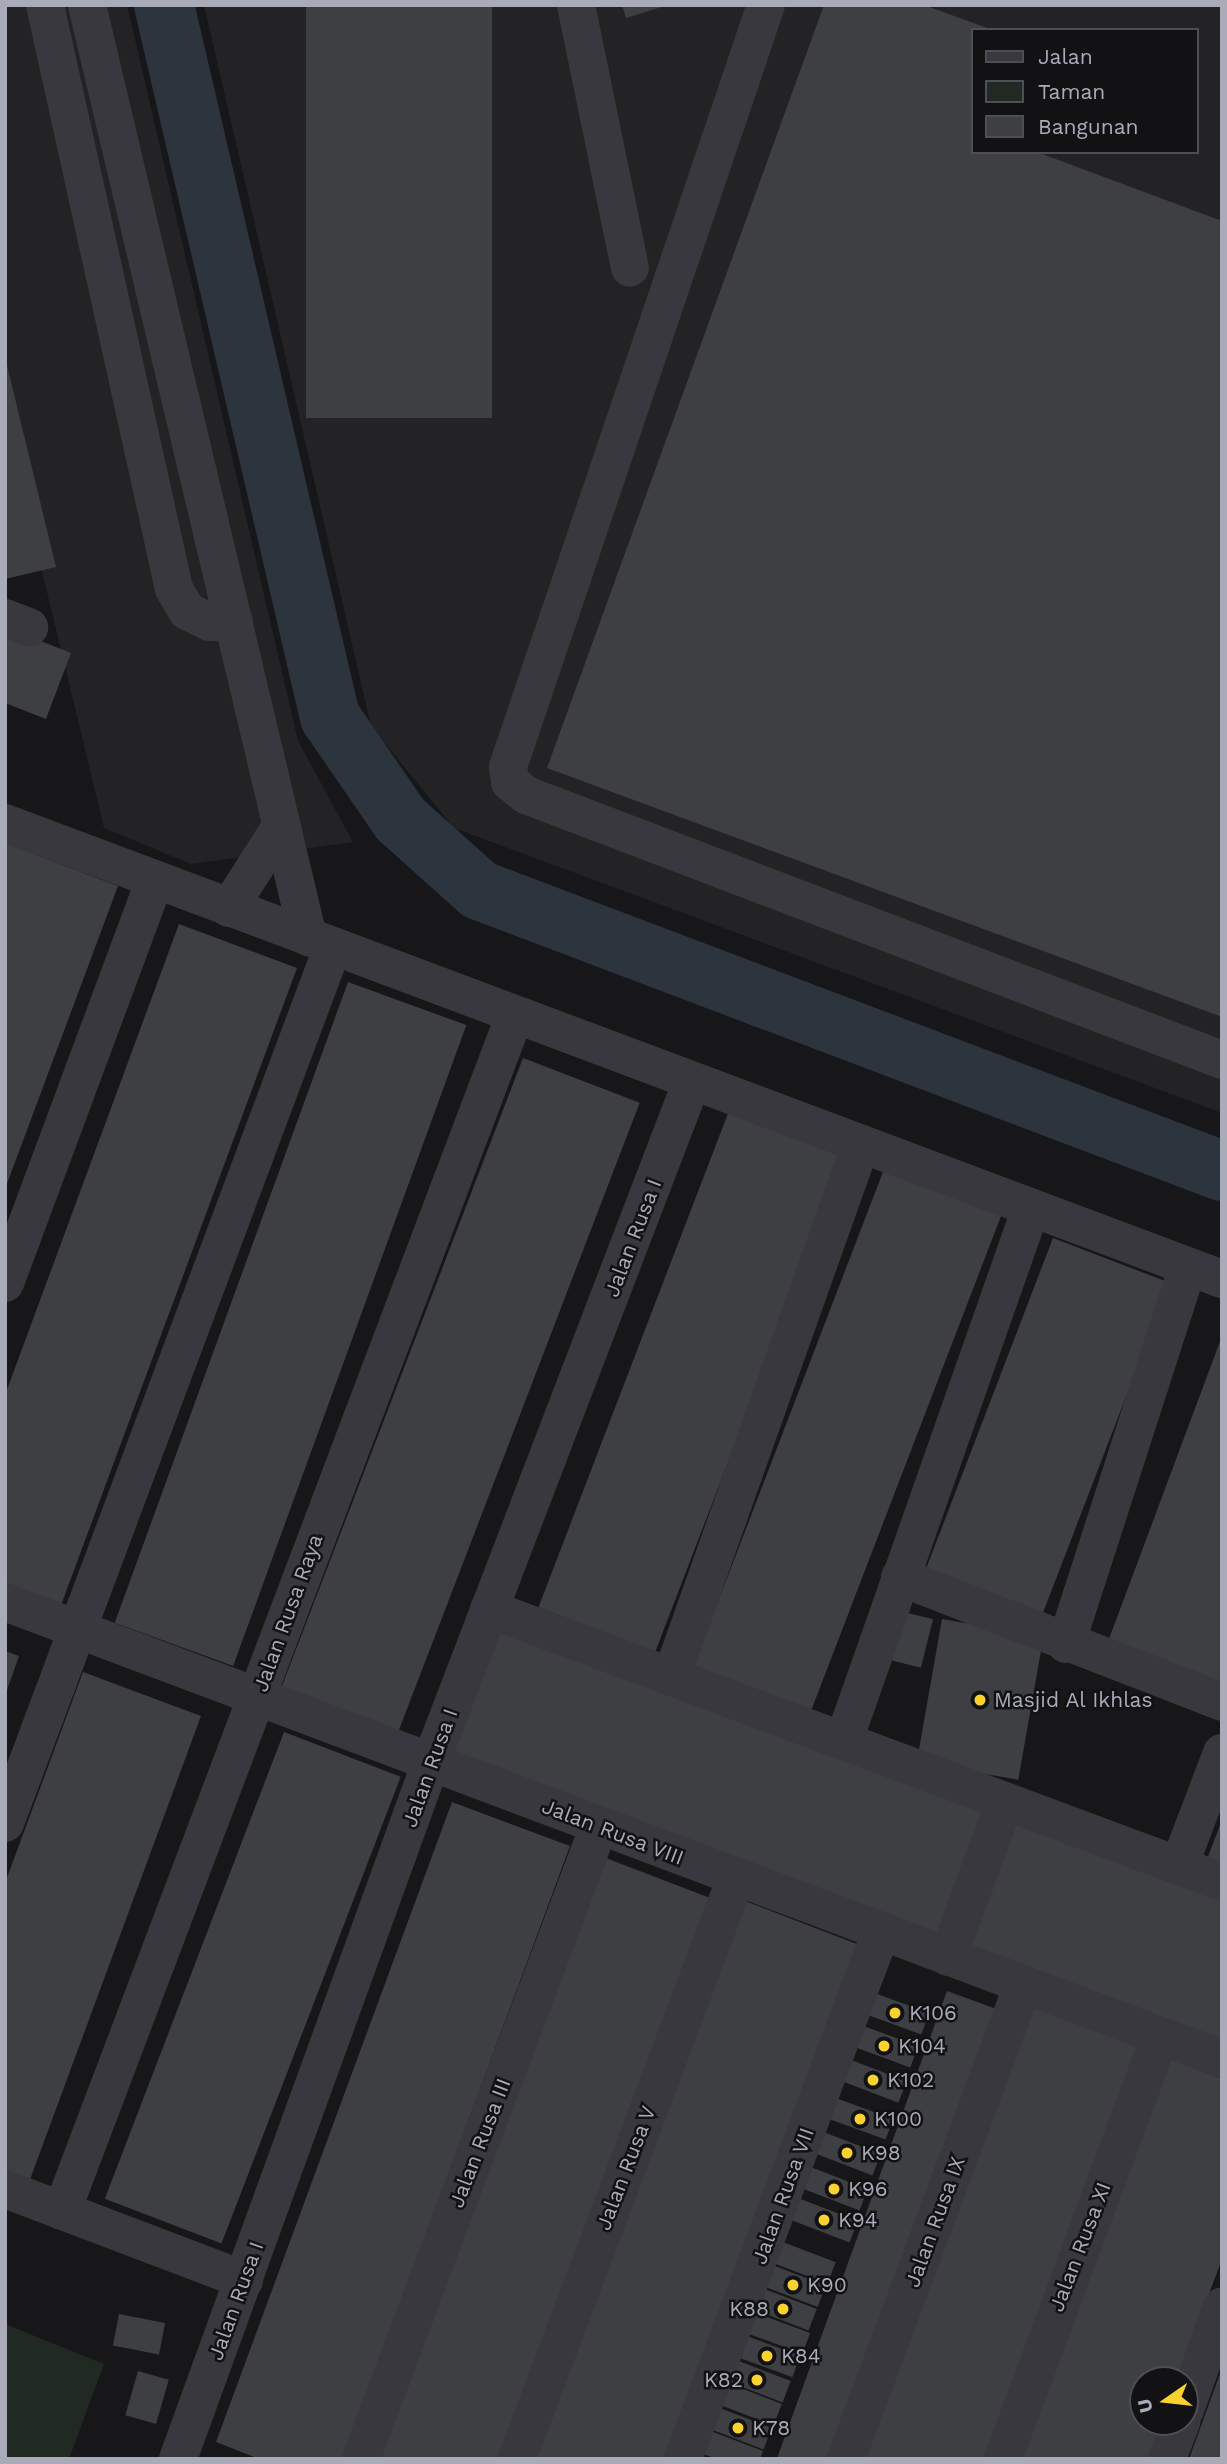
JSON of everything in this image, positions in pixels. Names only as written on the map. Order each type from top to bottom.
[{"type":"street","points":[[45,5],[174,589],[187,611],[210,622],[234,622]]},
{"type":"street","points":[[5,1823],[77,1632],[320,942],[280,828],[234,622],[87,5]]},
{"type":"street","points":[[576,5],[630,268]]},
{"type":"street","points":[[766,5],[508,767],[510,782],[526,795],[1222,1060]]},
{"type":"street","points":[[5,824],[1205,1273],[1066,1644]]},
{"type":"street","points":[[229,908],[280,828]]},
{"type":"street","points":[[5,1283],[155,880]]},
{"type":"street","name":"Jalan Rusa Raya","points":[[62,2211],[514,1015]]},
{"type":"street","name":"Jalan Rusa I","points":[[178,2459],[431,1764],[692,1081]]},
{"type":"street","points":[[672,1675],[861,1144]]},
{"type":"street","points":[[844,1740],[1031,1208]]},
{"type":"street","points":[[900,1577],[1066,1644],[1222,1702]]},
{"type":"street","name":"Jalan Rusa VIII","points":[[5,1602],[77,1632],[1222,2059]]},
{"type":"street","points":[[489,1609],[1222,1882]]},
{"type":"street","points":[[1179,1866],[1222,1753]]},
{"type":"street","points":[[948,1957],[1005,1801]]},
{"type":"street","name":"Jalan Rusa III","points":[[361,2459],[599,1826]]},
{"type":"street","name":"Jalan Rusa V","points":[[517,2459],[736,1878]]},
{"type":"street","name":"Jalan Rusa VII","points":[[683,2459],[881,1932]]},
{"type":"street","name":"Jalan Rusa IX","points":[[846,2459],[1023,1985]]},
{"type":"street","name":"Jalan Rusa XI","points":[[1003,2459],[1160,2036]]},
{"type":"street","points":[[5,2189],[244,2280]]},
{"type":"street","points":[[1199,2371],[1222,2306]]},
{"type":"street","points":[[1167,2459],[1176,2436]]},
{"type":"shaded area","points":[[5,5],[127,5],[298,741],[353,842],[191,864],[104,828],[5,418]]},
{"type":"shaded area","points":[[204,5],[1222,5],[1222,1113],[454,828],[371,726]]},
{"type":"green space","points":[[5,2324],[104,2364],[69,2459],[5,2459]]},
{"type":"building","points":[[306,5],[492,5],[492,418],[306,418]]},
{"type":"building","points":[[622,5],[665,5],[665,6],[626,18]]},
{"type":"building","points":[[824,5],[924,5],[987,28],[972,28],[972,154],[1042,154],[1222,221],[1222,1017],[547,768]]},
{"type":"building","points":[[5,357],[56,567],[5,579]]},
{"type":"building","points":[[5,627],[71,653],[46,719],[5,703]]},
{"type":"building","points":[[5,843],[118,886],[5,1189]]},
{"type":"building","points":[[179,924],[297,968],[60,1608],[5,1588],[5,1395]]},
{"type":"building","points":[[348,982],[466,1025],[233,1666],[115,1623]]},
{"type":"building","points":[[523,1058],[640,1103],[395,1739],[279,1695]]},
{"type":"building","points":[[732,1103],[849,1148],[655,1652],[538,1607]]},
{"type":"building","points":[[886,1164],[1004,1209],[810,1713],[692,1668]]},
{"type":"building","points":[[1053,1238],[1170,1283],[1042,1616],[925,1571]]},
{"type":"building","points":[[1222,1336],[1222,1696],[1103,1655]]},
{"type":"building","points":[[900,1611],[933,1619],[921,1668],[888,1660]]},
{"type":"building","name":"Masjid Al Ikhlas","points":[[942,1619],[1043,1637],[1018,1780],[917,1762]]},
{"type":"building","points":[[490,1621],[994,1804],[943,1944],[439,1761]]},
{"type":"building","points":[[5,1651],[19,1656],[6,1693],[5,1693]]},
{"type":"building","points":[[83,1672],[201,1716],[28,2185],[5,2176],[5,1883]]},
{"type":"building","points":[[284,1732],[401,1777],[222,2244],[105,2199]]},
{"type":"building","points":[[452,1802],[570,1846],[343,2459],[259,2459],[216,2442]]},
{"type":"building","points":[[1006,1812],[1222,1892],[1222,2052],[954,1953]]},
{"type":"building","points":[[1222,1820],[1222,1865],[1207,1859]]},
{"type":"building","points":[[598,1855],[715,1900],[500,2459],[374,2459],[367,2456]]},
{"type":"building","points":[[745,1901],[863,1946],[666,2459],[538,2459],[532,2456]]},
{"type":"building","name":"K106","points":[[869,1991],[929,2013],[921,2035],[861,2013]]},
{"type":"building","points":[[947,1991],[1006,2013],[844,2459],[777,2459]]},
{"type":"building","points":[[1028,2003],[1145,2048],[987,2459],[860,2459],[854,2457]]},
{"type":"building","name":"K104","points":[[858,2024],[918,2046],[910,2068],[850,2046]]},
{"type":"building","points":[[1162,2056],[1222,2079],[1222,2259],[1182,2366],[1129,2366],[1129,2436],[1156,2436],[1148,2459],[1014,2459]]},
{"type":"building","name":"K102","points":[[846,2058],[907,2081],[898,2103],[838,2079]]},
{"type":"building","name":"K100","points":[[833,2097],[893,2119],[886,2140],[825,2118]]},
{"type":"building","name":"K98","points":[[821,2131],[881,2154],[873,2175],[813,2152]]},
{"type":"building","name":"K96","points":[[808,2166],[868,2189],[860,2210],[800,2187]]},
{"type":"building","name":"K94","points":[[798,2198],[858,2221],[850,2242],[790,2219]]},
{"type":"building","points":[[775,2239],[836,2262],[827,2284],[767,2260]]},
{"type":"building","name":"K90","points":[[767,2263],[826,2286],[818,2307],[759,2284]]},
{"type":"building","name":"K88","points":[[757,2286],[817,2309],[809,2330],[749,2307]]},
{"type":"building","points":[[750,2311],[810,2333],[803,2354],[742,2332]]},
{"type":"building","points":[[119,2314],[165,2323],[159,2354],[113,2345]]},
{"type":"building","name":"K84","points":[[741,2334],[800,2356],[792,2377],[733,2356]]},
{"type":"building","name":"K82","points":[[731,2358],[791,2381],[783,2402],[723,2379]]},
{"type":"building","points":[[138,2371],[169,2380],[156,2424],[125,2415]]},
{"type":"building","points":[[1221,2371],[1222,2459],[1189,2459],[1199,2436]]},
{"type":"building","points":[[722,2381],[782,2404],[774,2425],[714,2402]]},
{"type":"building","name":"K78","points":[[712,2405],[772,2428],[764,2449],[704,2426]]},
{"type":"building","points":[[703,2428],[763,2451],[760,2459],[717,2459],[695,2451]]},
{"type":"waterway","points":[[164,5],[330,717],[400,819],[479,890],[1222,1171]]},
{"type":"place","name":"Masjid Al Ikhlas","points":[[980,1700]]},
{"type":"place","name":"K106","points":[[895,2013]]},
{"type":"place","name":"K104","points":[[884,2046]]},
{"type":"place","name":"K102","points":[[873,2080]]},
{"type":"place","name":"K100","points":[[860,2119]]},
{"type":"place","name":"K98","points":[[847,2153]]},
{"type":"place","name":"K96","points":[[834,2189]]},
{"type":"place","name":"K94","points":[[824,2220]]},
{"type":"place","name":"K90","points":[[793,2285]]},
{"type":"place","name":"K88","points":[[783,2309]]},
{"type":"place","name":"K84","points":[[767,2356]]},
{"type":"place","name":"K82","points":[[757,2380]]},
{"type":"place","name":"K78","points":[[738,2428]]}]
